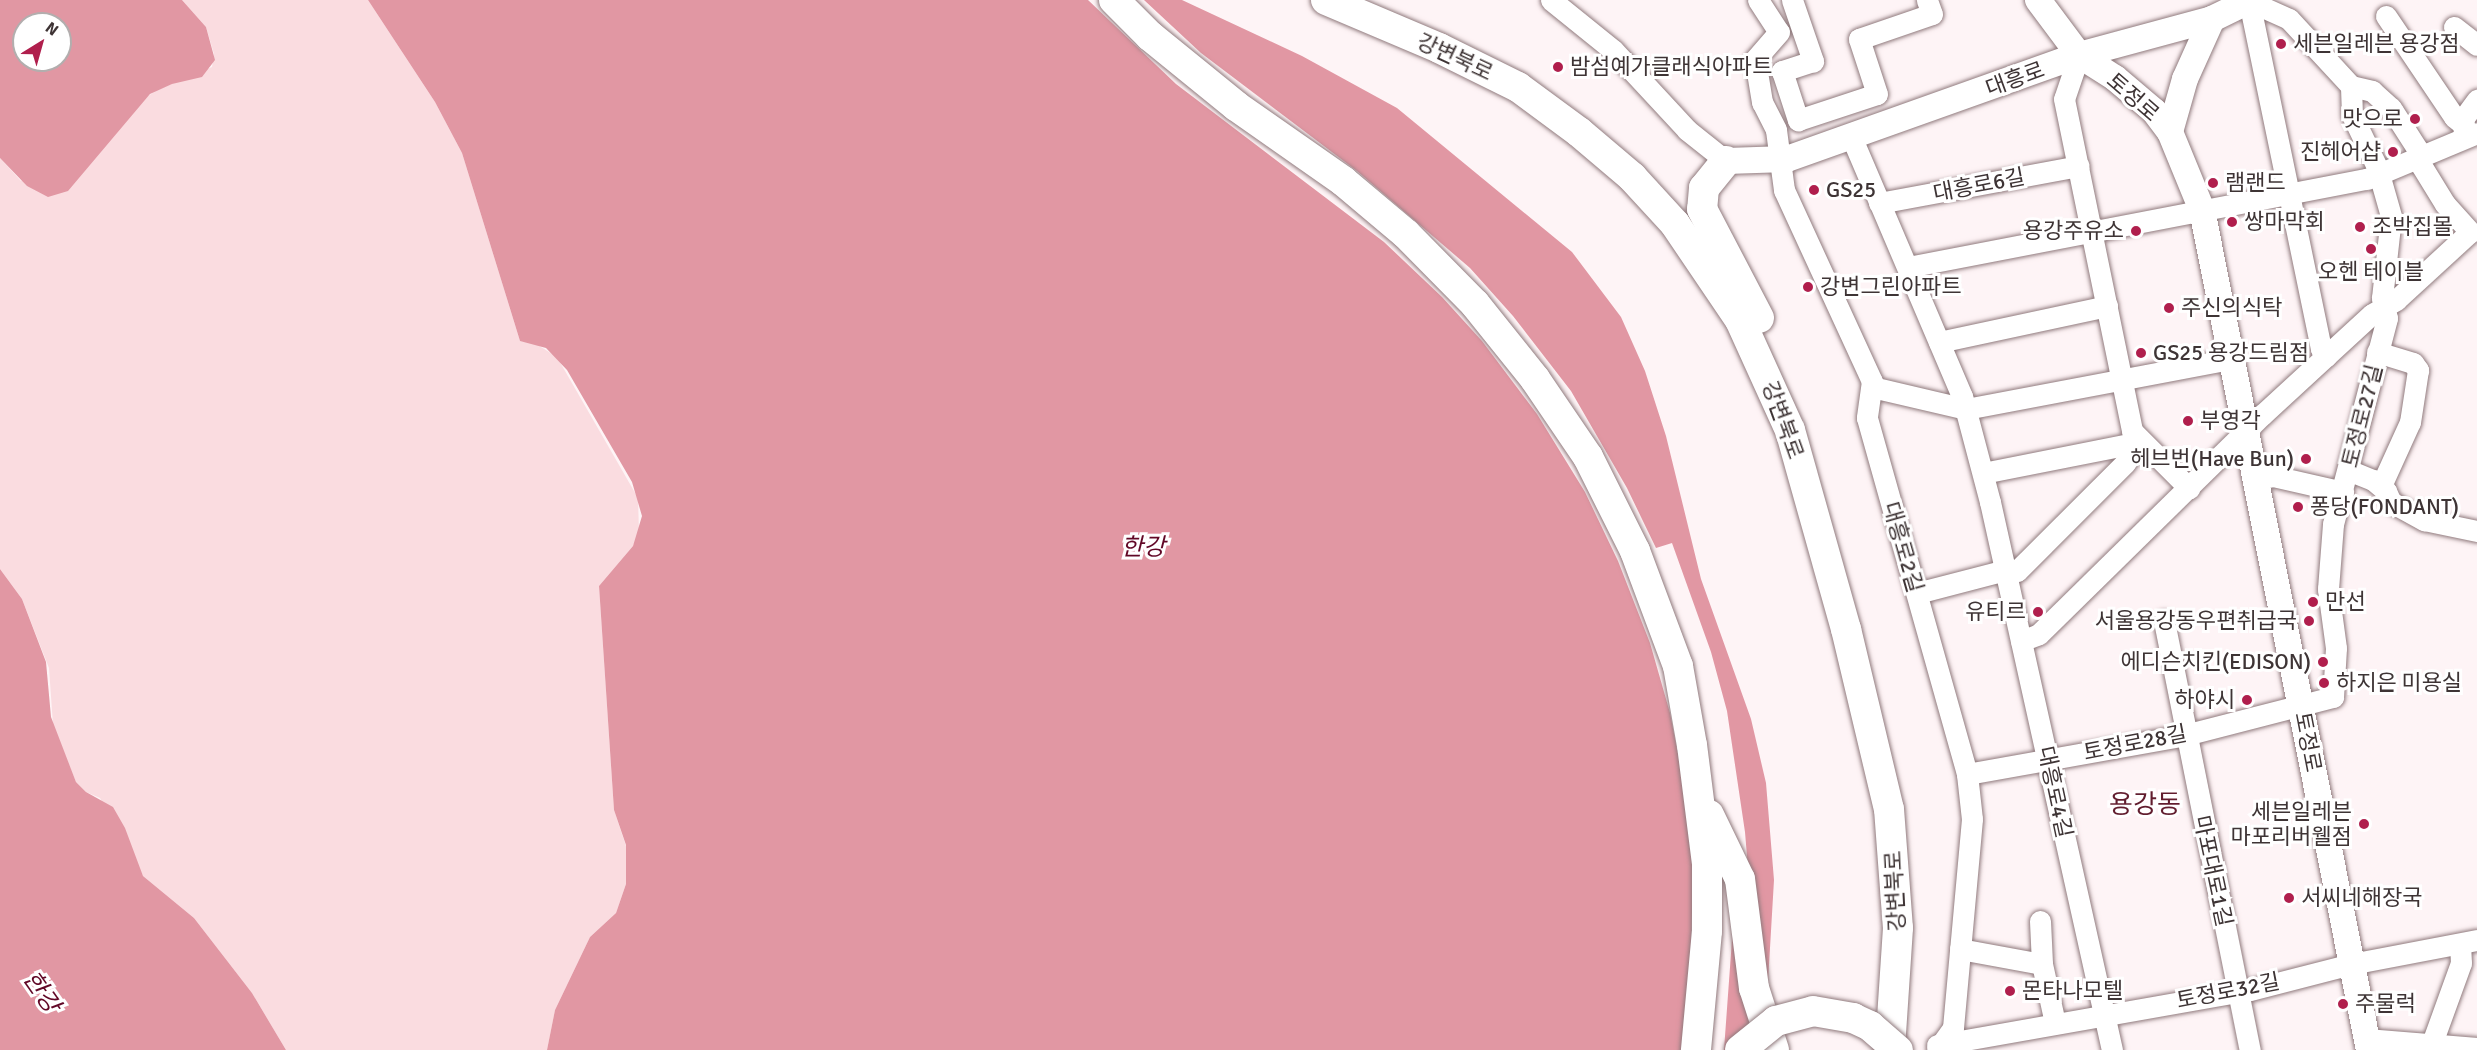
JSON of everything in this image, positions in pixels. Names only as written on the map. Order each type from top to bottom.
[{"type":"highway","points":[[1114,0],[1150,36],[1236,106],[1343,182],[1406,234],[1475,304],[1535,379],[1587,457],[1635,551],[1678,666],[1702,802],[1707,931],[1696,1050]]},
{"type":"highway","name":"강변북로","points":[[1326,0],[1440,48],[1518,87],[1632,177],[1675,224],[1734,310],[1770,382],[1790,430],[1837,597],[1889,809],[1898,928],[1890,1050]]},
{"type":"highway","points":[[1726,161],[1704,188],[1702,208],[1758,316],[1770,354],[1770,382]]},
{"type":"highway","points":[[1702,802],[1740,879],[1754,988],[1774,1050]]},
{"type":"highway","points":[[1740,1050],[1776,1021],[1813,1011],[1853,1018],[1870,1026],[1898,1050]]},
{"type":"main road","name":"토정로","points":[[2038,0],[2079,56],[2123,85],[2154,111],[2170,132],[2202,210],[2368,1044]]},
{"type":"main road","name":"대흥로","points":[[1726,161],[1781,160],[2079,56],[2212,19],[2250,1]]},
{"type":"main road","points":[[2170,132],[2185,79],[2212,19]]},
{"type":"street","points":[[1551,0],[1613,50],[1687,130],[1726,161]]},
{"type":"street","points":[[1758,0],[1779,32],[1755,60],[1762,102],[1776,130],[1784,190],[1872,387],[1966,409],[2122,382],[2230,359]]},
{"type":"street","points":[[1792,0],[1813,61],[1782,71],[1798,120],[1877,94],[1859,39],[1932,14],[1927,0]]},
{"type":"street","points":[[2021,641],[2039,634],[2326,356],[2473,231],[2445,204],[2391,108],[2372,91],[2351,86],[2289,19],[2250,1]]},
{"type":"street","points":[[2250,1],[2321,349],[2326,356]]},
{"type":"street","points":[[2386,16],[2454,117],[2468,132]]},
{"type":"street","points":[[2454,27],[2477,45]]},
{"type":"street","points":[[2079,56],[2064,99],[2132,431],[2139,442],[2189,488]]},
{"type":"street","name":"토정로27길","points":[[2301,706],[2333,697],[2336,648],[2328,589],[2333,524],[2387,318],[2384,307],[2391,216],[2380,175],[2352,115],[2351,86]]},
{"type":"street","points":[[2468,132],[2463,119],[2477,100]]},
{"type":"street","points":[[1908,267],[2380,175],[2468,132]]},
{"type":"street","name":"대흥로4길","points":[[1851,136],[1940,342],[1966,409],[2006,571],[2104,1014]]},
{"type":"street","name":"대흥로6길","points":[[1879,203],[2079,166]]},
{"type":"street","points":[[1940,342],[2107,306]]},
{"type":"street","name":"토정로27길","points":[[2377,352],[2414,363],[2418,370],[2410,422],[2380,486]]},
{"type":"street","name":"대흥로2길","points":[[1872,387],[1867,418],[1967,774],[1972,819],[1953,1028],[1937,1047]]},
{"type":"street","points":[[1983,473],[2139,442]]},
{"type":"street","points":[[1917,593],[2006,571],[2017,572],[2125,463],[2139,442]]},
{"type":"street","points":[[2348,470],[2380,486],[2391,502],[2424,520],[2477,531]]},
{"type":"street","points":[[2255,480],[2273,476],[2343,492]]},
{"type":"street","name":"마포대로1길","points":[[2164,621],[2185,735],[2250,1050]]},
{"type":"street","name":"토정로28길","points":[[1967,774],[2185,735],[2301,706]]},
{"type":"street","points":[[2040,921],[2042,964],[2055,1023]]},
{"type":"street","points":[[2432,1042],[2468,942]]},
{"type":"street","name":"토정로32길","points":[[1937,1047],[2104,1014],[2238,992],[2351,964],[2468,942]]},
{"type":"street","points":[[1960,949],[2042,964]]},
{"type":"street","points":[[2104,1014],[2112,1050]]},
{"type":"street","points":[[2368,1044],[2432,1042],[2477,1048]]},
{"type":"shaded area","points":[[182,0],[368,0],[435,102],[462,153],[520,341],[533,342],[557,357],[638,498],[639,532],[633,546],[599,586],[614,810],[626,846],[626,884],[616,913],[590,937],[555,1010],[547,1050],[286,1050],[252,993],[194,918],[143,876],[100,798],[86,792],[76,782],[53,725],[49,668],[22,599],[0,569],[0,158],[21,181],[157,90],[212,67],[214,54],[206,27]]},
{"type":"water","points":[[0,0],[182,0],[206,27],[215,60],[202,77],[172,84],[150,94],[68,191],[48,197],[27,186],[0,158]]},
{"type":"water","name":"한강","points":[[368,0],[1182,0],[1302,56],[1397,108],[1572,252],[1621,317],[1645,371],[1666,436],[1701,579],[1751,719],[1766,783],[1774,880],[1764,1050],[547,1050],[555,1010],[590,937],[616,913],[626,884],[626,845],[614,810],[599,586],[633,546],[642,516],[632,482],[567,370],[546,348],[520,341],[462,153],[435,102]]},
{"type":"water","name":"한강","points":[[0,569],[22,599],[46,662],[51,717],[76,782],[86,792],[113,807],[125,828],[143,876],[194,918],[252,993],[286,1050],[0,1050]]},
{"type":"pier","points":[[1088,0],[1144,0],[1201,53],[1357,171],[1470,268],[1513,316],[1571,391],[1627,488],[1656,548],[1672,543],[1711,652],[1727,711],[1745,832],[1749,880],[1733,926],[1724,1050],[1682,1050],[1690,990],[1693,872],[1686,796],[1670,713],[1650,643],[1618,561],[1585,492],[1537,414],[1482,341],[1442,297],[1384,242],[1176,84]]},
{"type":"place","name":"세븐일레븐 용강점","points":[[2281,44]]},
{"type":"place","name":"밤섬예가클래식아파트","points":[[1558,67]]},
{"type":"place","name":"맛으로","points":[[2415,119]]},
{"type":"place","name":"진헤어샵","points":[[2393,152]]},
{"type":"place","name":"램랜드","points":[[2213,183]]},
{"type":"place","name":"GS25","points":[[1814,190]]},
{"type":"place","name":"쌍마막회","points":[[2232,222]]},
{"type":"place","name":"조박집몰","points":[[2360,227]]},
{"type":"place","name":"용강주유소","points":[[2136,231]]},
{"type":"place","name":"오헨 테이블","points":[[2371,249]]},
{"type":"place","name":"강변그린아파트","points":[[1808,287]]},
{"type":"place","name":"주신의식탁","points":[[2169,308]]},
{"type":"place","name":"GS25 용강드림점","points":[[2141,353]]},
{"type":"place","name":"부영각","points":[[2188,421]]},
{"type":"place","name":"헤브번(Have Bun)","points":[[2306,459]]},
{"type":"place","name":"퐁당(FONDANT)","points":[[2298,507]]},
{"type":"place","name":"만선","points":[[2313,602]]},
{"type":"place","name":"유티르","points":[[2038,612]]},
{"type":"place","name":"서울용강동우편취급국","points":[[2309,621]]},
{"type":"place","name":"에디슨치킨(EDISON)","points":[[2323,662]]},
{"type":"place","name":"하지은 미용실","points":[[2324,683]]},
{"type":"place","name":"하야시","points":[[2247,700]]},
{"type":"place","name":"세븐일레븐 마포리버웰점","points":[[2364,824]]},
{"type":"place","name":"서씨네해장국","points":[[2289,898]]},
{"type":"place","name":"몬타나모텔","points":[[2010,991]]},
{"type":"place","name":"주물럭","points":[[2343,1004]]},
{"type":"district","name":"용강동","points":[[2145,806]]}]
